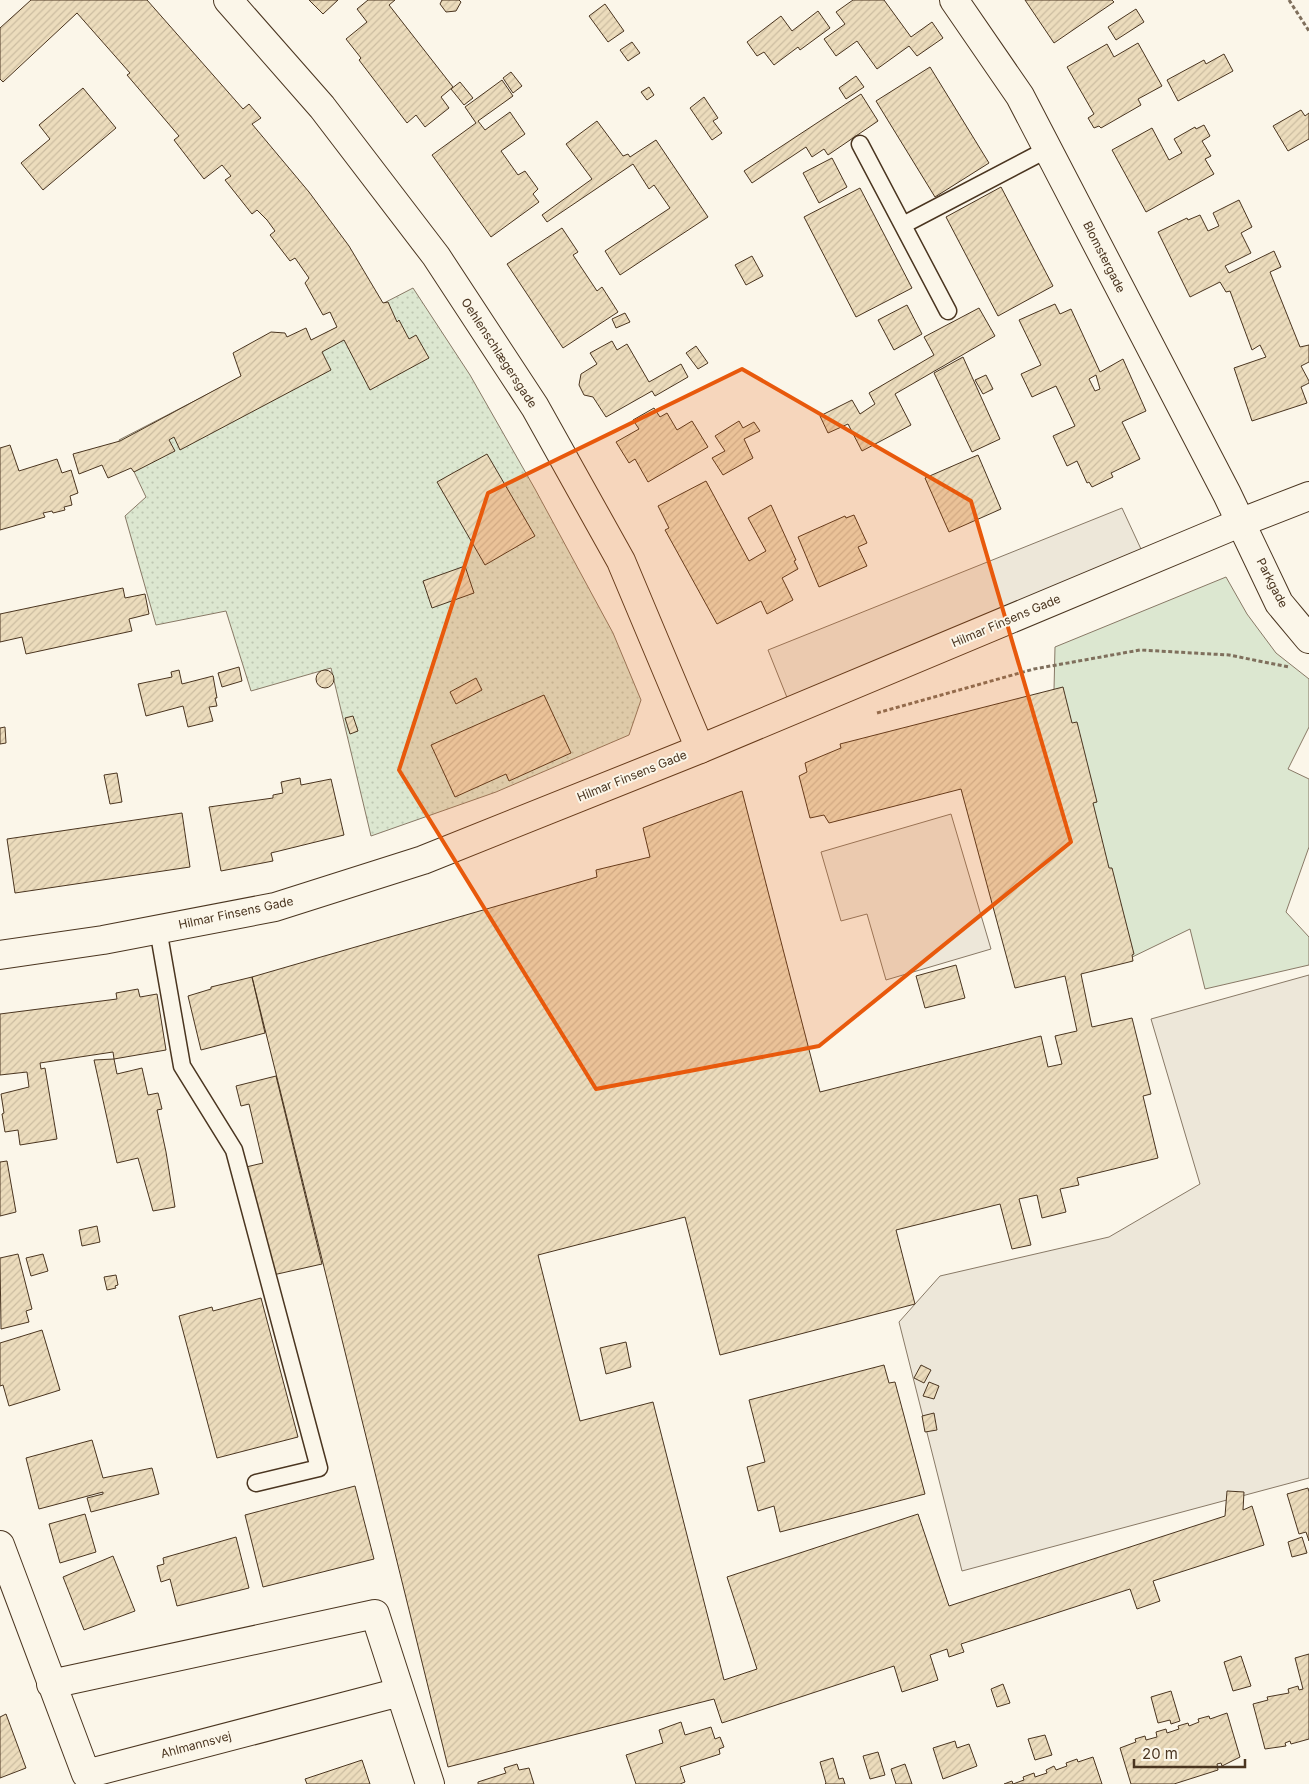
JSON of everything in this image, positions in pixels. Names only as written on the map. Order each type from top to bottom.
[{"type":"street","name":"Oehlenschlægersgade","points":[[228,0],[322,107],[436,256],[535,407],[621,561],[700,749]]},
{"type":"street","name":"Blomstergade","points":[[954,0],[1020,96],[1242,522]]},
{"type":"street","name":"Hilmar Finsens Gade","points":[[0,955],[103,940],[275,907],[423,860],[700,749],[1242,522],[1309,496]]},
{"type":"street","name":"Parkgade","points":[[1242,522],[1279,603],[1309,639]]},
{"type":"street","name":"Ahlmannsvej","points":[[0,1546],[86,1774],[400,1692]]},
{"type":"street","points":[[51,1684],[375,1614],[430,1784]]},
{"type":"lane","points":[[860,144],[948,311]]},
{"type":"lane","points":[[903,225],[1048,149]]},
{"type":"lane","points":[[158,930],[182,1066],[234,1150],[319,1468],[256,1483]]},
{"type":"path","points":[[1289,0],[1309,31]]},
{"type":"path","points":[[872,715],[1034,669],[1140,650],[1229,655],[1291,667]]},
{"type":"highlighted area","points":[[742,369],[971,501],[1071,842],[819,1046],[596,1089],[399,770],[488,493]]},
{"type":"green space","points":[[413,288],[470,375],[535,489],[613,633],[641,700],[629,735],[496,792],[371,836],[331,668],[251,691],[226,611],[156,625],[125,516],[146,497],[119,440]]},
{"type":"green space","points":[[1226,577],[1247,614],[1276,653],[1309,679],[1309,727],[1288,769],[1309,779],[1309,847],[1286,912],[1309,937],[1309,965],[1205,989],[1190,929],[1124,961],[1054,690],[1055,647]]},
{"type":"shaded area","points":[[1122,508],[1147,562],[792,710],[768,650]]},
{"type":"shaded area","points":[[951,814],[991,949],[886,980],[867,914],[841,921],[821,852]]},
{"type":"shaded area","points":[[1309,975],[1309,1478],[962,1571],[899,1322],[940,1276],[1109,1237],[1200,1184],[1151,1019]]},
{"type":"building","points":[[31,0],[147,0],[243,109],[249,104],[261,118],[252,124],[309,192],[349,246],[383,303],[388,302],[397,322],[399,320],[409,339],[416,335],[429,358],[370,390],[344,340],[322,352],[331,370],[180,450],[174,437],[169,440],[175,451],[134,472],[131,468],[108,478],[102,465],[79,474],[73,454],[120,441],[241,376],[233,353],[271,332],[285,333],[287,337],[306,328],[311,340],[337,327],[330,312],[323,315],[305,283],[309,278],[295,258],[290,261],[270,235],[275,231],[267,220],[257,210],[252,214],[225,180],[231,176],[222,165],[204,179],[174,140],[179,136],[127,75],[130,73],[77,13],[3,82],[0,79],[0,28]]},
{"type":"building","points":[[309,0],[338,0],[323,14]]},
{"type":"building","points":[[368,0],[395,0],[389,5],[453,87],[441,97],[449,108],[425,127],[416,115],[407,123],[359,60],[361,58],[346,39],[367,22],[357,9]]},
{"type":"building","points":[[442,0],[459,0],[461,2],[456,11],[446,12],[440,4]]},
{"type":"building","points":[[853,0],[884,0],[911,37],[932,22],[943,38],[917,56],[909,46],[877,69],[857,41],[836,56],[824,39],[845,24],[836,12]]},
{"type":"building","points":[[1025,0],[1112,0],[1114,2],[1054,43]]},
{"type":"building","points":[[605,4],[624,31],[608,42],[589,16]]},
{"type":"building","points":[[1136,9],[1144,22],[1116,40],[1108,27]]},
{"type":"building","points":[[818,11],[830,28],[800,50],[798,47],[774,65],[764,52],[757,56],[747,42],[781,16],[792,31]]},
{"type":"building","points":[[632,42],[640,53],[628,61],[620,50]]},
{"type":"building","points":[[1138,43],[1162,86],[1138,99],[1141,105],[1101,128],[1099,126],[1094,128],[1088,118],[1094,114],[1067,67],[1107,44],[1114,57]]},
{"type":"building","points":[[1224,54],[1233,71],[1178,101],[1167,80],[1204,60],[1206,64]]},
{"type":"building","points":[[930,67],[989,163],[935,197],[876,101]]},
{"type":"building","points":[[511,72],[522,86],[513,93],[503,78]]},
{"type":"building","points":[[856,76],[864,87],[846,99],[839,88]]},
{"type":"building","points":[[502,80],[513,96],[478,121],[485,130],[510,112],[525,134],[501,151],[518,175],[525,171],[538,189],[533,194],[539,202],[491,237],[432,155],[476,123],[465,107]]},
{"type":"building","points":[[460,82],[473,98],[464,105],[451,89]]},
{"type":"building","points":[[649,87],[654,95],[647,100],[641,92]]},
{"type":"building","points":[[83,88],[116,128],[43,190],[21,163],[50,139],[39,125]]},
{"type":"building","points":[[861,94],[878,121],[828,155],[824,149],[812,157],[806,147],[752,183],[744,171]]},
{"type":"building","points":[[704,97],[718,118],[713,121],[722,133],[712,140],[690,108]]},
{"type":"building","points":[[1301,110],[1305,116],[1309,113],[1309,139],[1288,151],[1273,126]]},
{"type":"building","points":[[597,121],[623,156],[628,154],[630,157],[656,140],[708,217],[620,275],[605,251],[670,208],[654,185],[649,189],[633,164],[547,222],[542,215],[592,179],[566,144]]},
{"type":"building","points":[[1204,125],[1210,136],[1202,141],[1211,156],[1205,159],[1214,174],[1146,212],[1112,150],[1152,128],[1169,160],[1182,153],[1174,139],[1195,127],[1196,129]]},
{"type":"building","points":[[832,158],[847,187],[819,203],[803,173]]},
{"type":"building","points":[[1001,187],[1053,286],[998,316],[946,217]]},
{"type":"building","points":[[860,188],[912,288],[856,317],[804,217]]},
{"type":"building","points":[[1239,200],[1252,227],[1241,233],[1251,253],[1225,266],[1229,273],[1274,251],[1281,267],[1270,272],[1300,347],[1309,345],[1309,362],[1301,366],[1309,381],[1309,383],[1301,387],[1307,403],[1252,421],[1234,368],[1266,357],[1260,345],[1252,350],[1230,291],[1226,292],[1220,282],[1190,297],[1158,232],[1187,218],[1188,220],[1200,215],[1208,231],[1219,226],[1213,213]]},
{"type":"building","points":[[562,228],[578,252],[573,255],[597,291],[602,287],[618,312],[563,348],[507,264]]},
{"type":"building","points":[[752,256],[763,276],[746,285],[735,265]]},
{"type":"building","points":[[1055,304],[1060,314],[1071,309],[1100,372],[1123,359],[1146,411],[1122,422],[1140,459],[1111,473],[1113,477],[1092,487],[1089,482],[1087,483],[1077,461],[1067,466],[1053,436],[1075,426],[1056,386],[1032,397],[1021,374],[1041,365],[1019,320]],"holes":[[[1096,375],[1100,389],[1095,391],[1089,379]]]},
{"type":"building","points":[[907,305],[922,334],[894,350],[878,320]]},
{"type":"building","points":[[979,308],[995,336],[895,394],[911,425],[862,451],[848,424],[828,433],[820,416],[852,400],[860,414],[875,404],[869,393],[934,355],[924,337]]},
{"type":"building","points":[[625,313],[630,322],[616,328],[612,319]]},
{"type":"building","points":[[612,341],[617,350],[627,344],[649,382],[681,364],[688,377],[655,396],[652,391],[606,417],[593,397],[584,395],[579,385],[581,374],[597,364],[590,353]]},
{"type":"building","points":[[696,346],[708,363],[698,369],[686,353]]},
{"type":"building","points":[[963,357],[1000,439],[972,452],[934,373]]},
{"type":"building","points":[[986,375],[993,389],[983,394],[975,380]]},
{"type":"building","points":[[654,408],[660,417],[667,413],[677,430],[692,421],[708,447],[648,482],[635,459],[629,463],[616,442],[639,429],[633,420]]},
{"type":"building","points":[[739,421],[743,428],[754,422],[760,431],[744,439],[753,458],[723,475],[712,458],[725,451],[715,436]]},
{"type":"building","points":[[10,445],[19,471],[57,459],[62,473],[71,470],[78,493],[70,496],[72,505],[64,507],[65,510],[43,513],[45,517],[0,530],[0,448]]},
{"type":"building","points":[[487,454],[535,536],[485,565],[437,482]]},
{"type":"building","points":[[978,455],[1001,509],[949,532],[925,478]]},
{"type":"building","points":[[706,481],[749,561],[766,551],[748,518],[771,505],[796,560],[794,561],[798,569],[782,578],[793,600],[767,614],[761,601],[717,624],[665,530],[669,528],[658,506]]},
{"type":"building","points":[[854,515],[867,543],[858,547],[867,566],[819,587],[798,537],[845,516],[846,518]]},
{"type":"building","points":[[465,566],[474,593],[432,608],[423,581]]},
{"type":"building","points":[[123,588],[125,598],[145,594],[149,614],[129,619],[132,631],[26,654],[22,637],[0,642],[0,614]]},
{"type":"building","points":[[239,667],[242,681],[222,687],[218,673]]},
{"type":"building","points":[[179,670],[182,684],[213,676],[217,706],[209,707],[213,721],[188,727],[183,706],[146,716],[138,684],[172,677],[171,672]]},
{"type":"building","points":[[325,670],[331,673],[334,679],[331,685],[325,688],[319,685],[316,679],[319,673]]},
{"type":"building","points":[[476,678],[482,690],[456,704],[450,692]]},
{"type":"building","points":[[1063,687],[1072,723],[1077,722],[1097,802],[1093,803],[1109,868],[1112,868],[1134,954],[1132,955],[1133,961],[1081,974],[1092,1027],[1132,1018],[1151,1094],[1143,1096],[1158,1158],[1077,1178],[1079,1185],[1060,1189],[1066,1212],[1042,1218],[1037,1195],[1019,1199],[1031,1245],[1012,1249],[1000,1204],[896,1230],[915,1304],[720,1355],[685,1217],[538,1255],[580,1421],[653,1402],[724,1680],[757,1669],[727,1577],[918,1514],[949,1606],[1225,1516],[1227,1491],[1244,1492],[1243,1510],[1252,1506],[1264,1545],[1153,1581],[1160,1601],[1137,1609],[1130,1589],[961,1644],[964,1652],[949,1657],[947,1649],[930,1655],[938,1680],[902,1692],[894,1666],[722,1723],[714,1699],[448,1767],[252,977],[597,877],[596,870],[650,857],[643,828],[742,791],[820,1092],[1041,1036],[1048,1067],[1062,1064],[1055,1036],[1077,1031],[1065,976],[1015,988],[961,789],[829,823],[824,815],[810,818],[799,776],[807,772],[805,763],[841,748],[840,744]]},
{"type":"building","points":[[544,695],[571,753],[509,781],[506,774],[455,797],[431,745]]},
{"type":"building","points":[[353,716],[358,731],[350,734],[345,718]]},
{"type":"building","points":[[5,727],[6,743],[0,744],[0,728]]},
{"type":"building","points":[[117,773],[122,802],[110,804],[104,775]]},
{"type":"building","points":[[300,778],[301,785],[331,779],[344,835],[271,853],[273,861],[221,871],[209,807],[273,798],[273,795],[283,793],[281,782]]},
{"type":"building","points":[[182,813],[190,867],[15,893],[7,839]]},
{"type":"building","points":[[956,965],[965,998],[925,1008],[916,976]]},
{"type":"building","points":[[252,977],[265,1033],[201,1050],[188,996],[211,989],[211,987]]},
{"type":"building","points":[[138,989],[140,997],[157,994],[166,1050],[114,1059],[113,1052],[40,1063],[41,1069],[45,1068],[57,1139],[20,1145],[18,1130],[5,1132],[1,1094],[29,1087],[27,1072],[0,1075],[0,1014],[117,999],[116,993]]},
{"type":"building","points":[[114,1059],[117,1074],[142,1068],[148,1095],[158,1093],[162,1109],[157,1110],[175,1207],[153,1211],[138,1158],[117,1163],[94,1060]]},
{"type":"building","points":[[276,1076],[322,1264],[273,1275],[246,1167],[263,1163],[249,1104],[241,1106],[236,1086]]},
{"type":"building","points":[[7,1161],[16,1212],[0,1216],[0,1162]]},
{"type":"building","points":[[97,1226],[100,1242],[82,1246],[79,1230]]},
{"type":"building","points":[[18,1254],[32,1309],[26,1311],[29,1322],[1,1329],[0,1258]]},
{"type":"building","points":[[43,1254],[48,1271],[31,1276],[26,1258]]},
{"type":"building","points":[[116,1275],[118,1285],[115,1286],[116,1288],[107,1290],[104,1277]]},
{"type":"building","points":[[261,1298],[298,1437],[217,1458],[179,1316],[212,1307],[213,1311]]},
{"type":"building","points":[[42,1330],[60,1390],[9,1406],[3,1385],[0,1386],[0,1343]]},
{"type":"building","points":[[626,1342],[631,1367],[606,1374],[600,1348]]},
{"type":"building","points":[[884,1365],[889,1383],[895,1382],[925,1494],[780,1532],[774,1506],[758,1511],[747,1467],[765,1462],[749,1400]]},
{"type":"building","points":[[921,1365],[931,1370],[924,1383],[914,1378]]},
{"type":"building","points":[[929,1382],[939,1386],[934,1399],[923,1396]]},
{"type":"building","points":[[934,1413],[937,1430],[925,1432],[922,1416]]},
{"type":"building","points":[[92,1440],[103,1478],[152,1468],[159,1494],[91,1512],[87,1498],[103,1494],[103,1492],[39,1509],[26,1458]]},
{"type":"building","points":[[355,1486],[374,1559],[263,1587],[245,1515]]},
{"type":"building","points":[[1308,1488],[1309,1541],[1306,1532],[1299,1534],[1287,1494]]},
{"type":"building","points":[[85,1514],[96,1552],[60,1563],[49,1524]]},
{"type":"building","points":[[236,1537],[249,1588],[177,1606],[170,1579],[161,1582],[157,1566],[164,1564],[163,1558]]},
{"type":"building","points":[[1302,1537],[1307,1553],[1292,1557],[1288,1542]]},
{"type":"building","points":[[113,1556],[135,1611],[84,1630],[63,1577]]},
{"type":"building","points":[[1309,1654],[1309,1739],[1291,1744],[1290,1741],[1285,1743],[1286,1746],[1265,1749],[1253,1704],[1268,1700],[1267,1697],[1289,1693],[1288,1689],[1298,1686],[1299,1690],[1303,1689],[1295,1658]]},
{"type":"building","points":[[1241,1656],[1251,1686],[1233,1691],[1224,1662]]},
{"type":"building","points":[[1003,1684],[1010,1703],[997,1707],[991,1689]]},
{"type":"building","points":[[1171,1691],[1180,1721],[1171,1724],[1170,1720],[1158,1723],[1151,1697]]},
{"type":"building","points":[[1227,1713],[1240,1757],[1222,1766],[1221,1763],[1217,1764],[1218,1770],[1174,1784],[1131,1784],[1120,1748],[1136,1742],[1135,1739],[1145,1736],[1146,1740],[1157,1737],[1156,1732],[1166,1729],[1167,1733],[1179,1729],[1178,1726],[1188,1723],[1189,1726],[1199,1722],[1198,1719],[1209,1716],[1210,1719]]},
{"type":"building","points":[[6,1714],[26,1768],[0,1778],[0,1717]]},
{"type":"building","points":[[681,1722],[685,1735],[711,1727],[715,1739],[720,1737],[724,1747],[719,1749],[720,1754],[680,1767],[685,1782],[680,1784],[636,1784],[626,1755],[663,1743],[659,1730]]},
{"type":"building","points":[[1045,1735],[1052,1755],[1035,1760],[1028,1739]]},
{"type":"building","points":[[955,1741],[957,1748],[969,1744],[977,1766],[943,1779],[933,1748]]},
{"type":"building","points":[[878,1752],[885,1775],[870,1779],[863,1756]]},
{"type":"building","points":[[1093,1757],[1102,1784],[1013,1784],[1024,1780],[1023,1777],[1034,1773],[1035,1777],[1047,1773],[1046,1770],[1054,1766],[1056,1770],[1067,1766],[1066,1763],[1077,1759],[1078,1762]]},
{"type":"building","points":[[833,1758],[839,1779],[843,1778],[845,1784],[825,1784],[820,1762]]},
{"type":"building","points":[[362,1760],[370,1784],[307,1784],[305,1779]]},
{"type":"building","points":[[517,1764],[519,1770],[529,1768],[534,1784],[478,1784],[478,1782],[506,1773],[504,1768]]},
{"type":"building","points":[[905,1764],[912,1784],[896,1784],[891,1769]]}]
